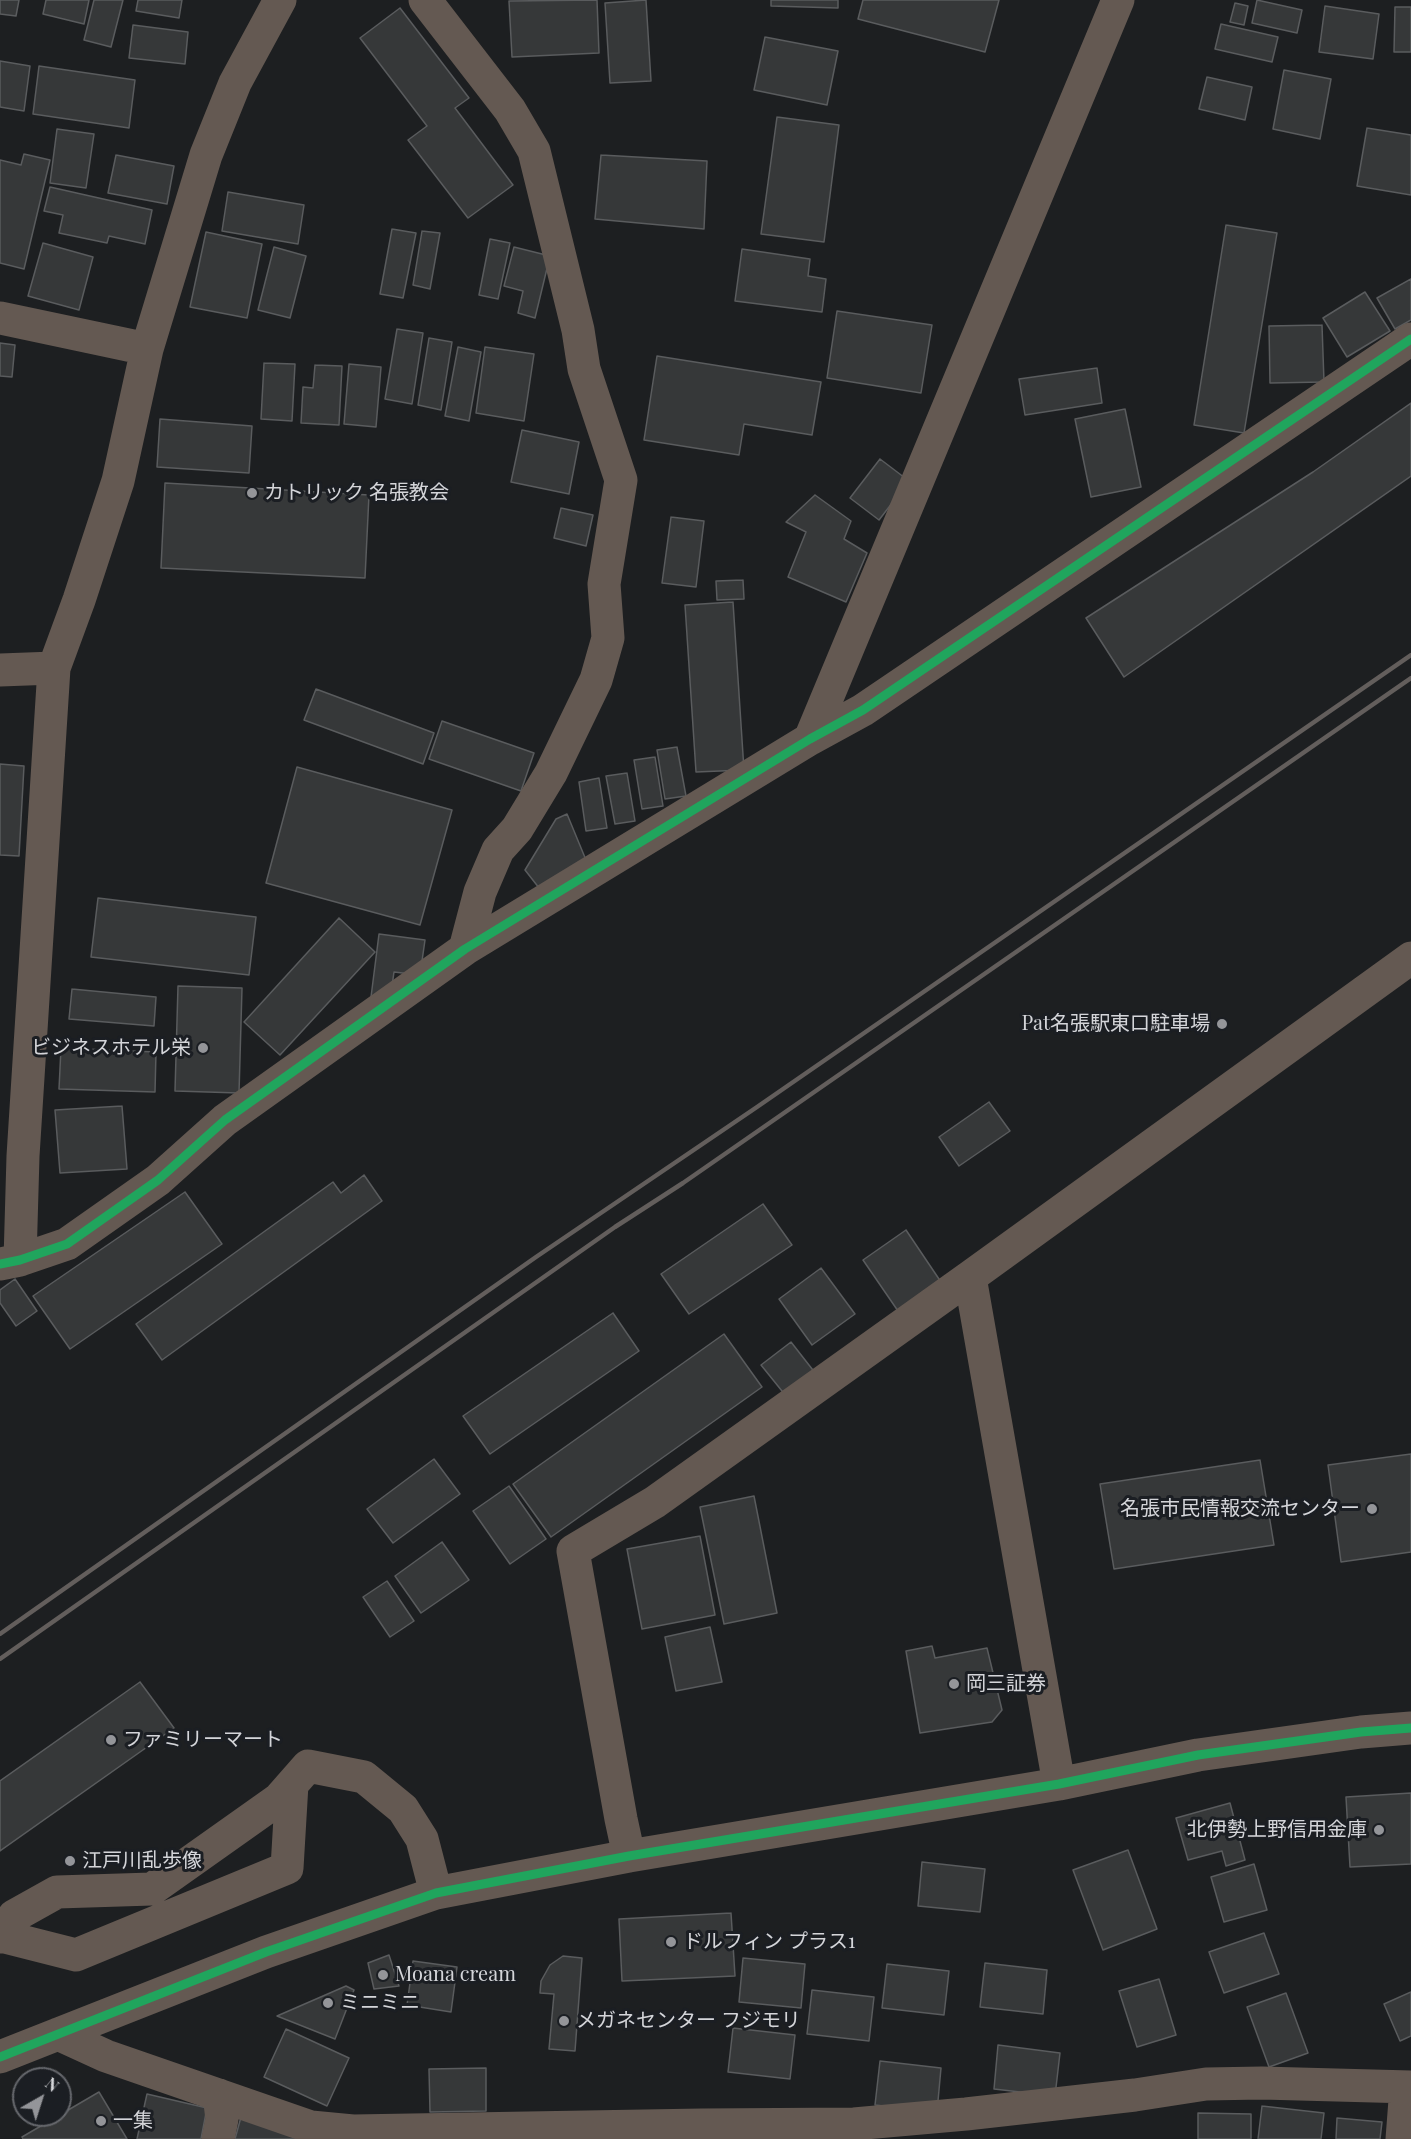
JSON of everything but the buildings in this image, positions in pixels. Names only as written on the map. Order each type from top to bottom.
[{"type":"street","points":[[280,0],[235,83],[206,155],[147,349],[118,481],[54,668],[22,1156],[10,1262],[67,1244],[158,1180],[225,1120],[465,950],[810,739],[863,710],[1411,339]]},
{"type":"street","points":[[425,0],[510,110],[534,151],[578,330],[584,369],[621,480],[604,584],[608,638],[596,680],[551,773],[517,829],[498,850],[480,892],[465,950]]},
{"type":"street","points":[[810,739],[1118,0]]},
{"type":"street","points":[[0,318],[147,349]]},
{"type":"street","points":[[0,670],[54,668]]},
{"type":"street","points":[[629,1856],[573,1551],[655,1502],[1411,958]]},
{"type":"street","points":[[970,1277],[1059,1784]]},
{"type":"street","points":[[0,2057],[266,1952],[436,1893],[629,1856],[1059,1784],[1198,1755],[1361,1732],[1411,1728]]},
{"type":"street","points":[[292,1784],[287,1868],[76,1955],[0,1936],[14,1916],[57,1892],[152,1889],[279,1799],[292,1784],[308,1766],[364,1777],[403,1809],[422,1839],[436,1893]]},
{"type":"street","points":[[58,2034],[106,2056],[311,2127],[353,2131],[691,2125],[857,2132],[1206,2084],[1263,2083],[1409,2087],[1402,2139]]},
{"type":"street","points":[[218,2139],[222,2119],[219,2095]]},
{"type":"railway","points":[[0,1634],[536,1257],[1411,655]]},
{"type":"railway","points":[[0,1659],[615,1227],[683,1183],[1411,678]]},
{"type":"cycle path","points":[[0,1264],[20,1260],[67,1244],[158,1180],[225,1120],[465,949],[810,739],[863,710],[1411,339]]},
{"type":"cycle path","points":[[0,2057],[266,1952],[436,1893],[629,1856],[1059,1784],[1198,1755],[1361,1732],[1411,1728]]},
{"type":"place","name":"カトリック 名張教会","points":[[252,493]]},
{"type":"place","name":"Pat名張駅東口駐車場","points":[[1222,1024]]},
{"type":"place","name":"ビジネスホテル栄","points":[[203,1048]]},
{"type":"place","name":"名張市民情報交流センター","points":[[1372,1509]]},
{"type":"place","name":"岡三証券","points":[[954,1684]]},
{"type":"place","name":"ファミリーマート","points":[[111,1740]]},
{"type":"place","name":"北伊勢上野信用金庫","points":[[1379,1830]]},
{"type":"place","name":"江戸川乱歩像","points":[[70,1861]]},
{"type":"place","name":"ドルフィン プラス1","points":[[671,1942]]},
{"type":"place","name":"Moana cream","points":[[383,1975]]},
{"type":"place","name":"ミニミニ","points":[[328,2003]]},
{"type":"place","name":"メガネセンター フジモリ","points":[[564,2021]]},
{"type":"place","name":"一集","points":[[101,2121]]}]
